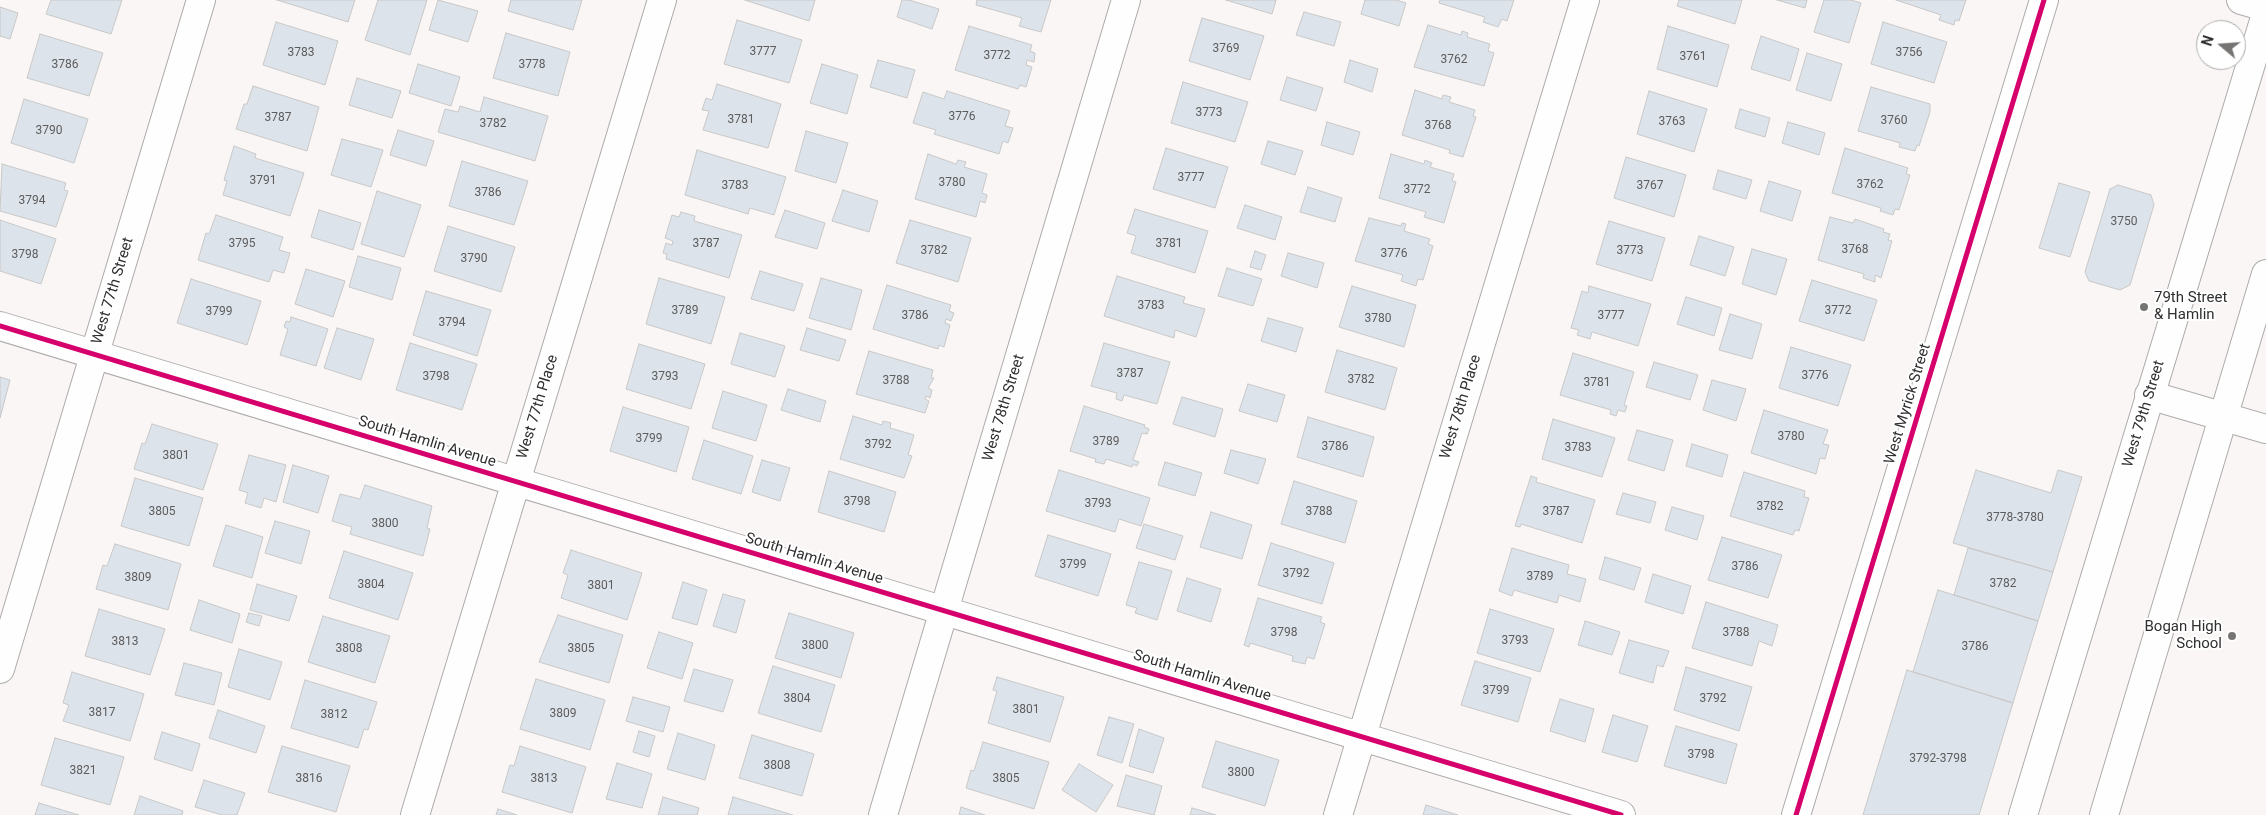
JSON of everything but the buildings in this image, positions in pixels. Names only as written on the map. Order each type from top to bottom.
[{"type":"street","name":"West 77th Street","points":[[0,669],[201,0]]},
{"type":"street","name":"West 77th Place","points":[[415,815],[662,0]]},
{"type":"street","name":"West 78th Street","points":[[883,815],[1126,0]]},
{"type":"street","name":"West 78th Place","points":[[1338,815],[1585,0]]},
{"type":"street","name":"West Myrick Street","points":[[1796,815],[2044,0]]},
{"type":"street","points":[[2241,0],[2266,7]]},
{"type":"street","name":"West 79th Street","points":[[2023,815],[2266,14]]},
{"type":"street","points":[[2104,815],[2266,274]]},
{"type":"street","name":"South Hamlin Avenue","points":[[0,326],[1622,815]]},
{"type":"street","points":[[2149,395],[2266,430]]},
{"type":"cycle path","points":[[1796,815],[2044,0]]},
{"type":"cycle path","points":[[0,326],[1621,815]]},
{"type":"place","name":"79th Street & Hamlin","points":[[2144,307]]},
{"type":"place","name":"Bogan High School","points":[[2232,636]]}]
